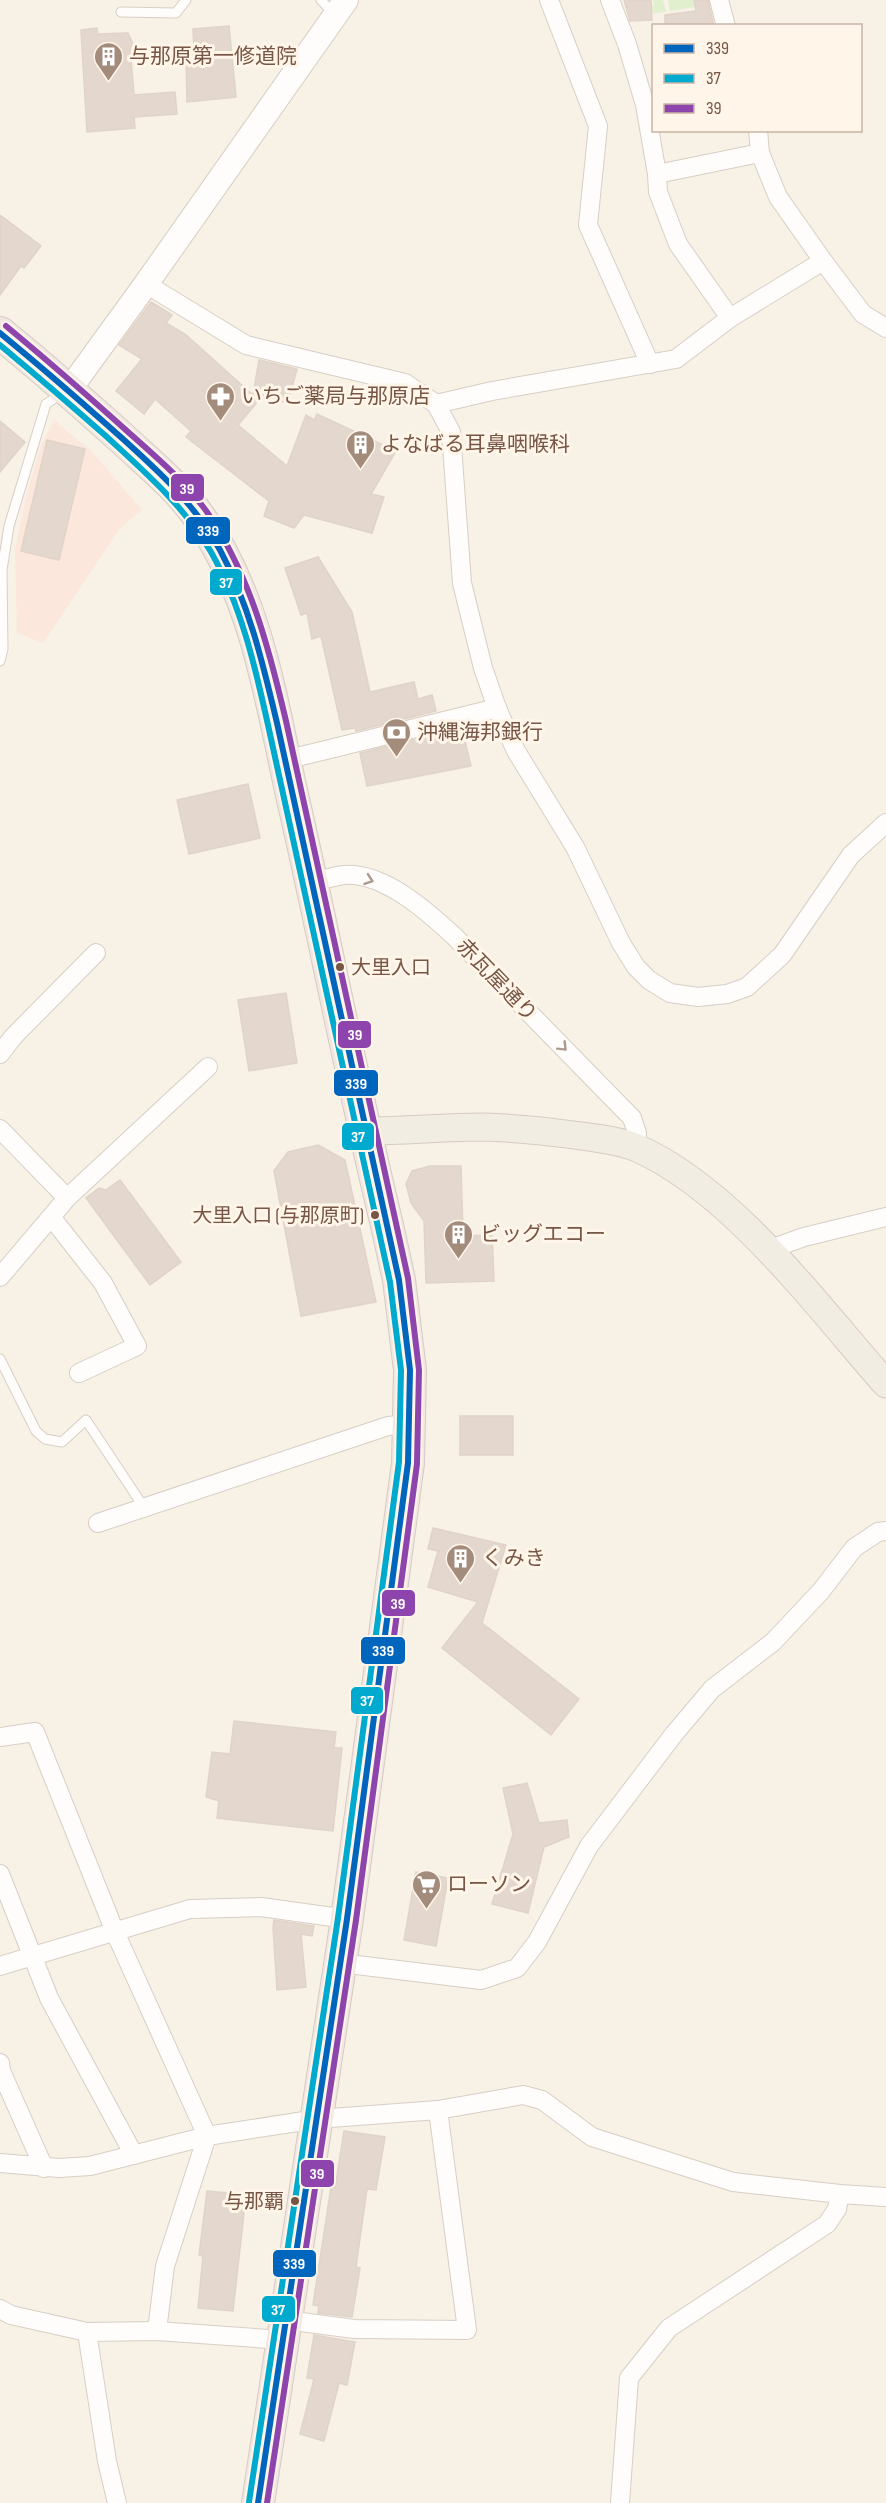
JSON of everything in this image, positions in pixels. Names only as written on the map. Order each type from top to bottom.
[{"type":"highway","points":[[0,333],[69,390],[167,479],[200,517],[226,559],[241,593],[255,634],[285,760],[399,1280],[410,1370],[410,1424],[401,1525],[318,2119],[258,2503]]},
{"type":"main road","points":[[366,1131],[483,1127],[605,1139],[636,1148],[690,1179],[730,1212],[768,1250],[886,1384]]},
{"type":"street","points":[[549,0],[598,126],[588,225],[650,364]]},
{"type":"street","points":[[610,0],[627,44],[645,105],[658,192],[678,244],[730,318]]},
{"type":"street","points":[[719,0],[725,24]]},
{"type":"street","points":[[69,390],[146,284],[334,5]]},
{"type":"street","points":[[758,132],[760,153],[778,197],[863,314],[886,328]]},
{"type":"street","points":[[657,174],[760,153]]},
{"type":"street","points":[[436,404],[492,391],[676,359],[730,318],[823,261]]},
{"type":"street","points":[[146,284],[246,345],[405,383],[436,404],[451,432],[462,583],[483,668],[497,708],[516,751],[575,847],[626,951],[636,967],[649,980],[670,993],[698,997],[727,994],[747,987],[782,955],[851,855],[886,823]]},
{"type":"street","points":[[285,760],[497,708]]},
{"type":"street","name":"赤瓦屋通り","points":[[312,882],[344,875],[362,877],[399,893],[424,909],[455,937],[632,1118],[637,1133],[636,1148]]},
{"type":"street","points":[[0,1054],[13,1037],[96,953]]},
{"type":"street","points":[[0,1277],[67,1198],[208,1067]]},
{"type":"street","points":[[0,1129],[67,1198]]},
{"type":"street","points":[[768,1250],[804,1237],[886,1217]]},
{"type":"street","points":[[52,1218],[103,1283],[137,1346],[79,1373]]},
{"type":"street","points":[[98,1523],[146,1509],[388,1426],[410,1424]]},
{"type":"street","points":[[340,1963],[481,1980],[517,1968],[537,1942],[589,1846],[712,1689],[773,1642],[821,1591],[854,1548],[878,1532],[886,1531]]},
{"type":"street","points":[[0,1737],[35,1732],[115,1932],[207,2136],[165,2266],[157,2331]]},
{"type":"street","points":[[0,1874],[49,1998],[134,2155]]},
{"type":"street","points":[[0,1966],[190,1909],[261,1907],[347,1919]]},
{"type":"street","points":[[0,2063],[1,2071],[44,2168]]},
{"type":"street","points":[[0,2163],[44,2168],[90,2166],[207,2136],[318,2119],[438,2110],[523,2095],[542,2100],[592,2137],[733,2182],[886,2197]]},
{"type":"street","points":[[4,2317],[87,2332],[467,2330],[438,2110]]},
{"type":"street","points":[[620,2503],[629,2378],[669,2328],[827,2224],[837,2209],[840,2194]]},
{"type":"street","points":[[87,2332],[107,2461],[117,2503]]},
{"type":"lane","points":[[121,12],[176,13],[186,0]]},
{"type":"lane","points":[[0,661],[3,650],[2,570],[9,526],[46,404],[69,390]]},
{"type":"lane","points":[[0,1359],[36,1431],[45,1439],[62,1442],[86,1420],[146,1509]]},
{"type":"shaded area","points":[[54,420],[93,453],[142,510],[120,528],[43,643],[17,633],[15,550],[27,493],[41,446]]},
{"type":"green space","points":[[653,0],[663,0],[666,12],[646,14],[644,6],[654,5]]},
{"type":"green space","points":[[668,0],[694,0],[695,7],[670,11]]},
{"type":"building","points":[[624,0],[651,0],[652,20],[630,21]]},
{"type":"building","points":[[694,0],[708,0],[714,24],[665,24],[665,15],[696,11]]},
{"type":"building","points":[[229,26],[236,97],[187,102],[186,51],[194,50],[193,29]]},
{"type":"building","name":"与那原第一修道院","points":[[97,28],[98,34],[128,33],[133,44],[130,48],[134,95],[175,92],[177,114],[134,117],[135,128],[87,132],[81,30]]},
{"type":"building","points":[[0,215],[41,246],[24,268],[21,266],[0,295]]},
{"type":"building","points":[[151,302],[172,315],[166,323],[185,334],[259,400],[238,425],[287,466],[306,415],[314,420],[317,414],[396,451],[371,494],[384,497],[372,533],[304,515],[294,528],[264,516],[269,501],[186,437],[191,431],[155,399],[144,414],[116,391],[142,359],[119,345]]},
{"type":"building","points":[[259,360],[297,369],[288,403],[253,395]]},
{"type":"building","points":[[0,421],[25,442],[0,472]]},
{"type":"building","points":[[47,440],[85,449],[59,560],[21,551]]},
{"type":"building","points":[[318,557],[352,612],[370,692],[414,682],[418,699],[432,695],[436,711],[356,731],[355,728],[342,730],[321,636],[312,639],[307,613],[301,615],[285,568]]},
{"type":"building","points":[[441,733],[442,738],[463,733],[471,766],[367,786],[360,753]]},
{"type":"building","points":[[248,784],[260,838],[189,854],[177,800]]},
{"type":"building","points":[[286,993],[297,1063],[249,1071],[238,1000]]},
{"type":"building","points":[[318,1145],[345,1160],[376,1302],[301,1316],[274,1171],[288,1152]]},
{"type":"building","points":[[430,1166],[461,1166],[463,1236],[492,1235],[494,1281],[426,1283],[424,1221],[411,1203],[406,1184],[412,1171]]},
{"type":"building","points":[[120,1180],[181,1262],[150,1285],[86,1198],[99,1188],[106,1190]]},
{"type":"building","points":[[460,1416],[513,1416],[513,1455],[460,1455]]},
{"type":"building","points":[[433,1528],[506,1545],[482,1623],[579,1699],[551,1735],[442,1648],[478,1602],[428,1587],[438,1551],[428,1549]]},
{"type":"building","points":[[234,1721],[336,1732],[334,1748],[342,1748],[333,1831],[217,1818],[219,1801],[206,1797],[212,1752],[230,1754]]},
{"type":"building","points":[[527,1783],[539,1823],[567,1820],[569,1837],[544,1847],[528,1913],[492,1904],[513,1834],[503,1788]]},
{"type":"building","name":"ローソン","points":[[416,1872],[448,1878],[436,1946],[404,1940]]},
{"type":"building","points":[[274,1920],[314,1926],[312,1936],[301,1934],[306,1987],[277,1990]]},
{"type":"building","points":[[344,2131],[385,2137],[376,2190],[367,2189],[356,2267],[360,2268],[352,2317],[318,2313],[319,2306],[313,2305],[331,2187],[335,2188]]},
{"type":"building","points":[[207,2191],[246,2195],[233,2311],[198,2308],[203,2256],[199,2255]]},
{"type":"building","points":[[314,2335],[355,2342],[347,2385],[339,2383],[324,2441],[300,2434],[314,2379],[307,2378]]},
{"type":"transit line","name":"39","points":[[6,326],[148,450],[189,490],[207,512],[222,536],[246,587],[265,639],[286,721],[408,1278],[419,1370],[417,1464],[356,1920],[267,2503]]},
{"type":"transit line","name":"339","points":[[0,333],[144,458],[186,501],[220,550],[239,592],[260,657],[277,723],[399,1280],[410,1370],[408,1463],[347,1919],[258,2503]]},
{"type":"transit line","name":"37","points":[[0,345],[107,437],[177,505],[211,552],[231,593],[252,658],[268,725],[390,1282],[401,1370],[399,1462],[338,1918],[249,2502]]},
{"type":"place","name":"与那原第一修道院","points":[[108,82]]},
{"type":"place","name":"いちご薬局与那原店","points":[[220,422]]},
{"type":"place","name":"よなばる耳鼻咽喉科","points":[[360,470]]},
{"type":"place","name":"沖縄海邦銀行","points":[[396,758]]},
{"type":"place","name":"大里入口","points":[[340,967]]},
{"type":"place","name":"大里入口 (与那原町)","points":[[375,1215]]},
{"type":"place","name":"ビッグエコー","points":[[459,1260]]},
{"type":"place","name":"くみき","points":[[461,1584]]},
{"type":"place","name":"ローソン","points":[[426,1910]]},
{"type":"place","name":"与那覇","points":[[295,2201]]}]
